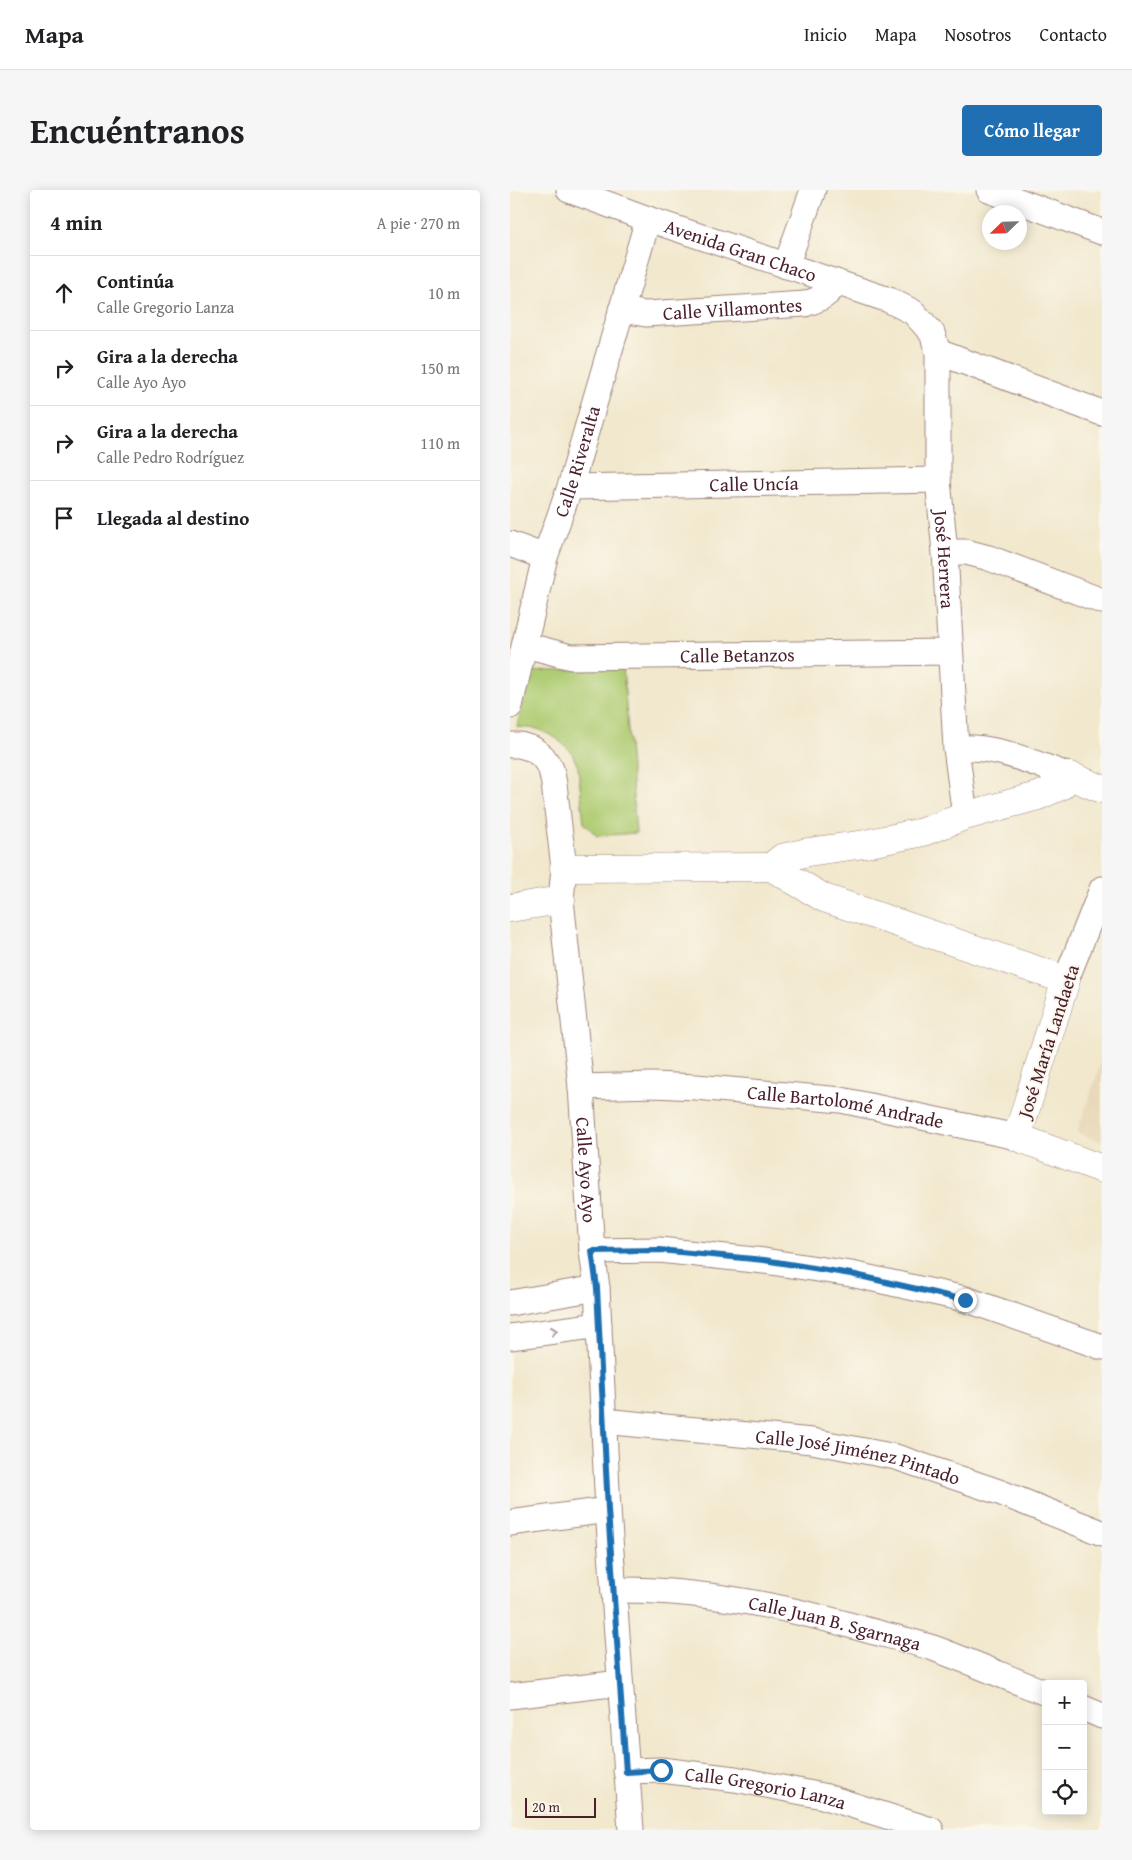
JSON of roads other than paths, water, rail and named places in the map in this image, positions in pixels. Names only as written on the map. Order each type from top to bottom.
[{"type":"street","name":"Avenida Gran Chaco","points":[[569,190],[648,219],[889,300],[913,312]]},
{"type":"street","points":[[786,266],[814,190]]},
{"type":"street","points":[[989,190],[1102,232]]},
{"type":"street","name":"Calle Riveralta","points":[[510,706],[526,646],[545,557],[570,487],[648,219]]},
{"type":"street","name":"Calle Villamontes","points":[[621,310],[646,314],[804,304],[822,298],[832,290],[836,282]]},
{"type":"street","name":"José Herrera","points":[[913,312],[932,333],[938,352],[938,480],[945,552],[956,748],[965,816]]},
{"type":"street","points":[[938,352],[1102,413]]},
{"type":"street","name":"Calle Uncía","points":[[570,487],[938,480]]},
{"type":"street","points":[[510,544],[545,557]]},
{"type":"street","points":[[945,552],[966,552],[989,558],[1102,601]]},
{"type":"street","name":"Calle Betanzos","points":[[526,646],[571,657],[950,652]]},
{"type":"street","name":"Calle Ayo Ayo","points":[[510,745],[520,745],[533,749],[543,757],[551,769],[564,868],[561,900],[581,1087],[592,1251],[597,1288],[608,1510],[631,1830]]},
{"type":"street","points":[[956,748],[975,747],[996,750],[1102,789]]},
{"type":"street","points":[[771,867],[782,858],[808,852],[865,844],[923,832],[965,816],[1038,796],[1061,786],[1070,776]]},
{"type":"street","points":[[564,868],[771,867],[824,898],[1066,980]]},
{"type":"street","name":"José María Landaeta","points":[[1017,1137],[1066,980],[1102,889]]},
{"type":"street","points":[[510,908],[561,900]]},
{"type":"street","name":"Calle Bartolomé Andrade","points":[[581,1087],[696,1087],[841,1100],[1017,1137],[1102,1170]]},
{"type":"street","points":[[592,1251],[659,1250],[764,1260],[851,1274],[965,1300],[1102,1347]]},
{"type":"street","points":[[510,1302],[597,1288]]},
{"type":"street","points":[[510,1337],[599,1325]]},
{"type":"street","name":"Calle José Jiménez Pintado","points":[[603,1421],[812,1442],[896,1457],[999,1492],[1102,1533]]},
{"type":"street","points":[[510,1523],[608,1510]]},
{"type":"street","name":"Calle Juan B. Sgarnaga","points":[[614,1590],[650,1590],[698,1594],[824,1617],[932,1648],[1042,1691]]},
{"type":"street","points":[[510,1696],[620,1683]]},
{"type":"street","points":[[1087,1710],[1102,1716]]},
{"type":"street","name":"Calle Gregorio Lanza","points":[[626,1772],[661,1770],[736,1779],[823,1796],[931,1830]]}]
